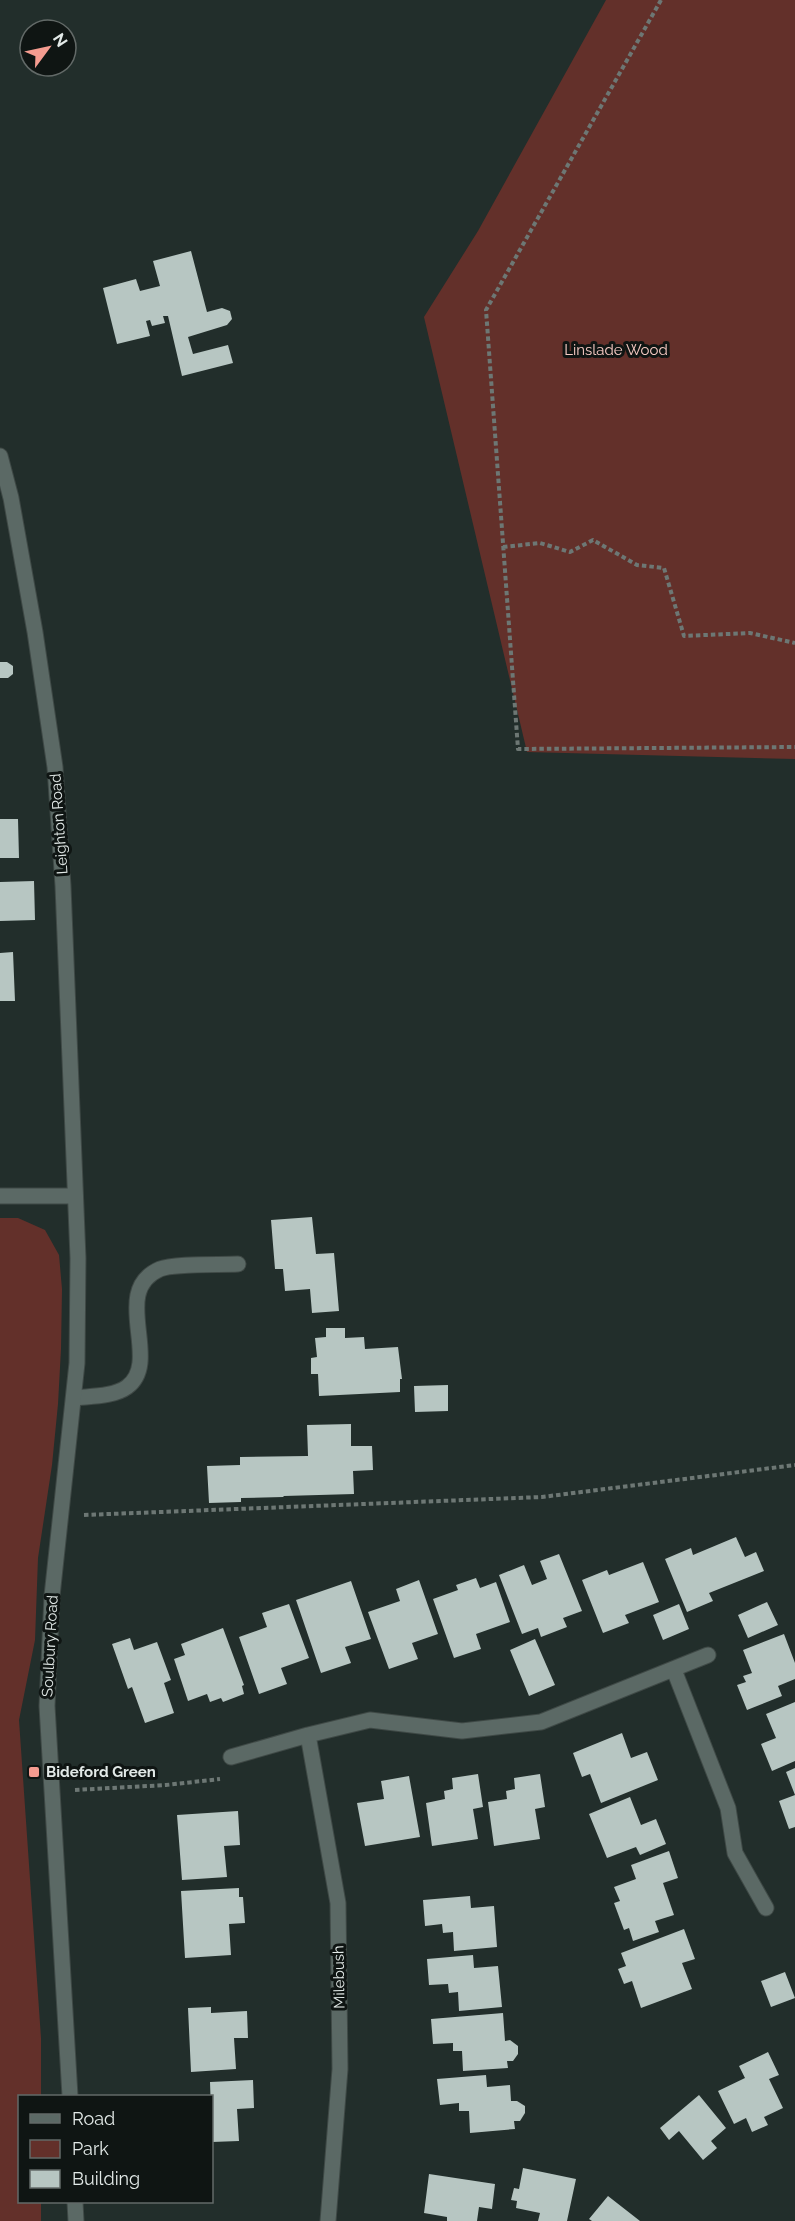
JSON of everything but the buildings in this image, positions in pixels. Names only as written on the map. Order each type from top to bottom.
[{"type":"street","name":"Leighton Road","points":[[0,456],[35,632],[55,767],[63,886],[75,1196]]},
{"type":"street","points":[[0,1196],[75,1196]]},
{"type":"street","name":"Soulbury Road","points":[[70,2095],[47,1706],[52,1596],[77,1363],[78,1258],[75,1196]]},
{"type":"street","points":[[74,1398],[114,1393],[127,1388],[134,1380],[140,1360],[137,1295],[142,1283],[150,1275],[159,1269],[171,1266],[238,1264]]},
{"type":"street","points":[[231,1757],[370,1720],[462,1731],[541,1722],[708,1655]]},
{"type":"street","points":[[674,1670],[728,1808],[735,1853],[766,1908]]},
{"type":"street","name":"Milebush","points":[[308,1735],[338,1903],[340,2069],[328,2221]]},
{"type":"street","points":[[75,2203],[76,2221]]},
{"type":"path","points":[[662,0],[486,310],[518,749],[795,747]]},
{"type":"path","points":[[503,547],[540,543],[570,552],[593,540],[637,565],[664,568],[684,636],[750,633],[795,643]]},
{"type":"path","points":[[60,1516],[542,1497],[795,1465]]},
{"type":"path","points":[[53,1791],[166,1785],[220,1779],[231,1757]]},
{"type":"green space","name":"Linslade Wood","points":[[606,0],[795,0],[795,759],[527,752],[424,317],[478,231]]},
{"type":"green space","points":[[0,1218],[18,1218],[45,1230],[59,1255],[62,1289],[61,1349],[52,1465],[38,1558],[35,1640],[19,1720],[41,2038],[41,2095],[18,2095],[18,2203],[41,2203],[41,2221],[0,2221]]},
{"type":"place","name":"Bideford Green","points":[[34,1772]]}]
